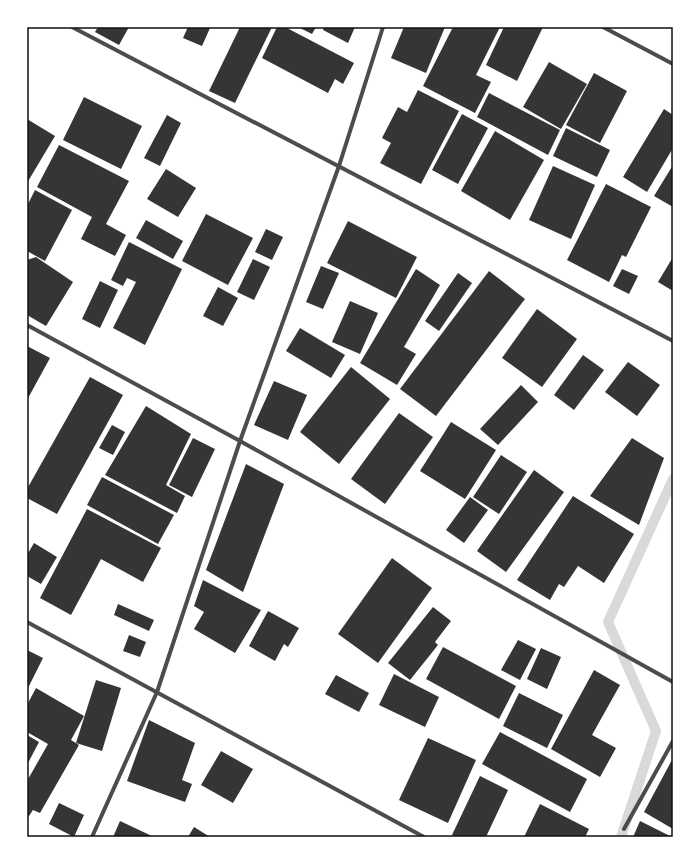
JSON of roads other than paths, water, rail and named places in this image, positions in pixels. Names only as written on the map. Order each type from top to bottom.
[{"type":"street","points":[[72,27],[673,341]]},
{"type":"street","points":[[92,837],[157,692],[240,441],[339,166],[383,27]]},
{"type":"street","points":[[603,27],[673,64]]},
{"type":"street","points":[[27,325],[240,441],[673,682]]},
{"type":"street","points":[[27,622],[424,837]]},
{"type":"street","points":[[624,829],[673,741]]},
{"type":"waterway","points":[[621,837],[656,731],[608,622],[673,479]]}]
